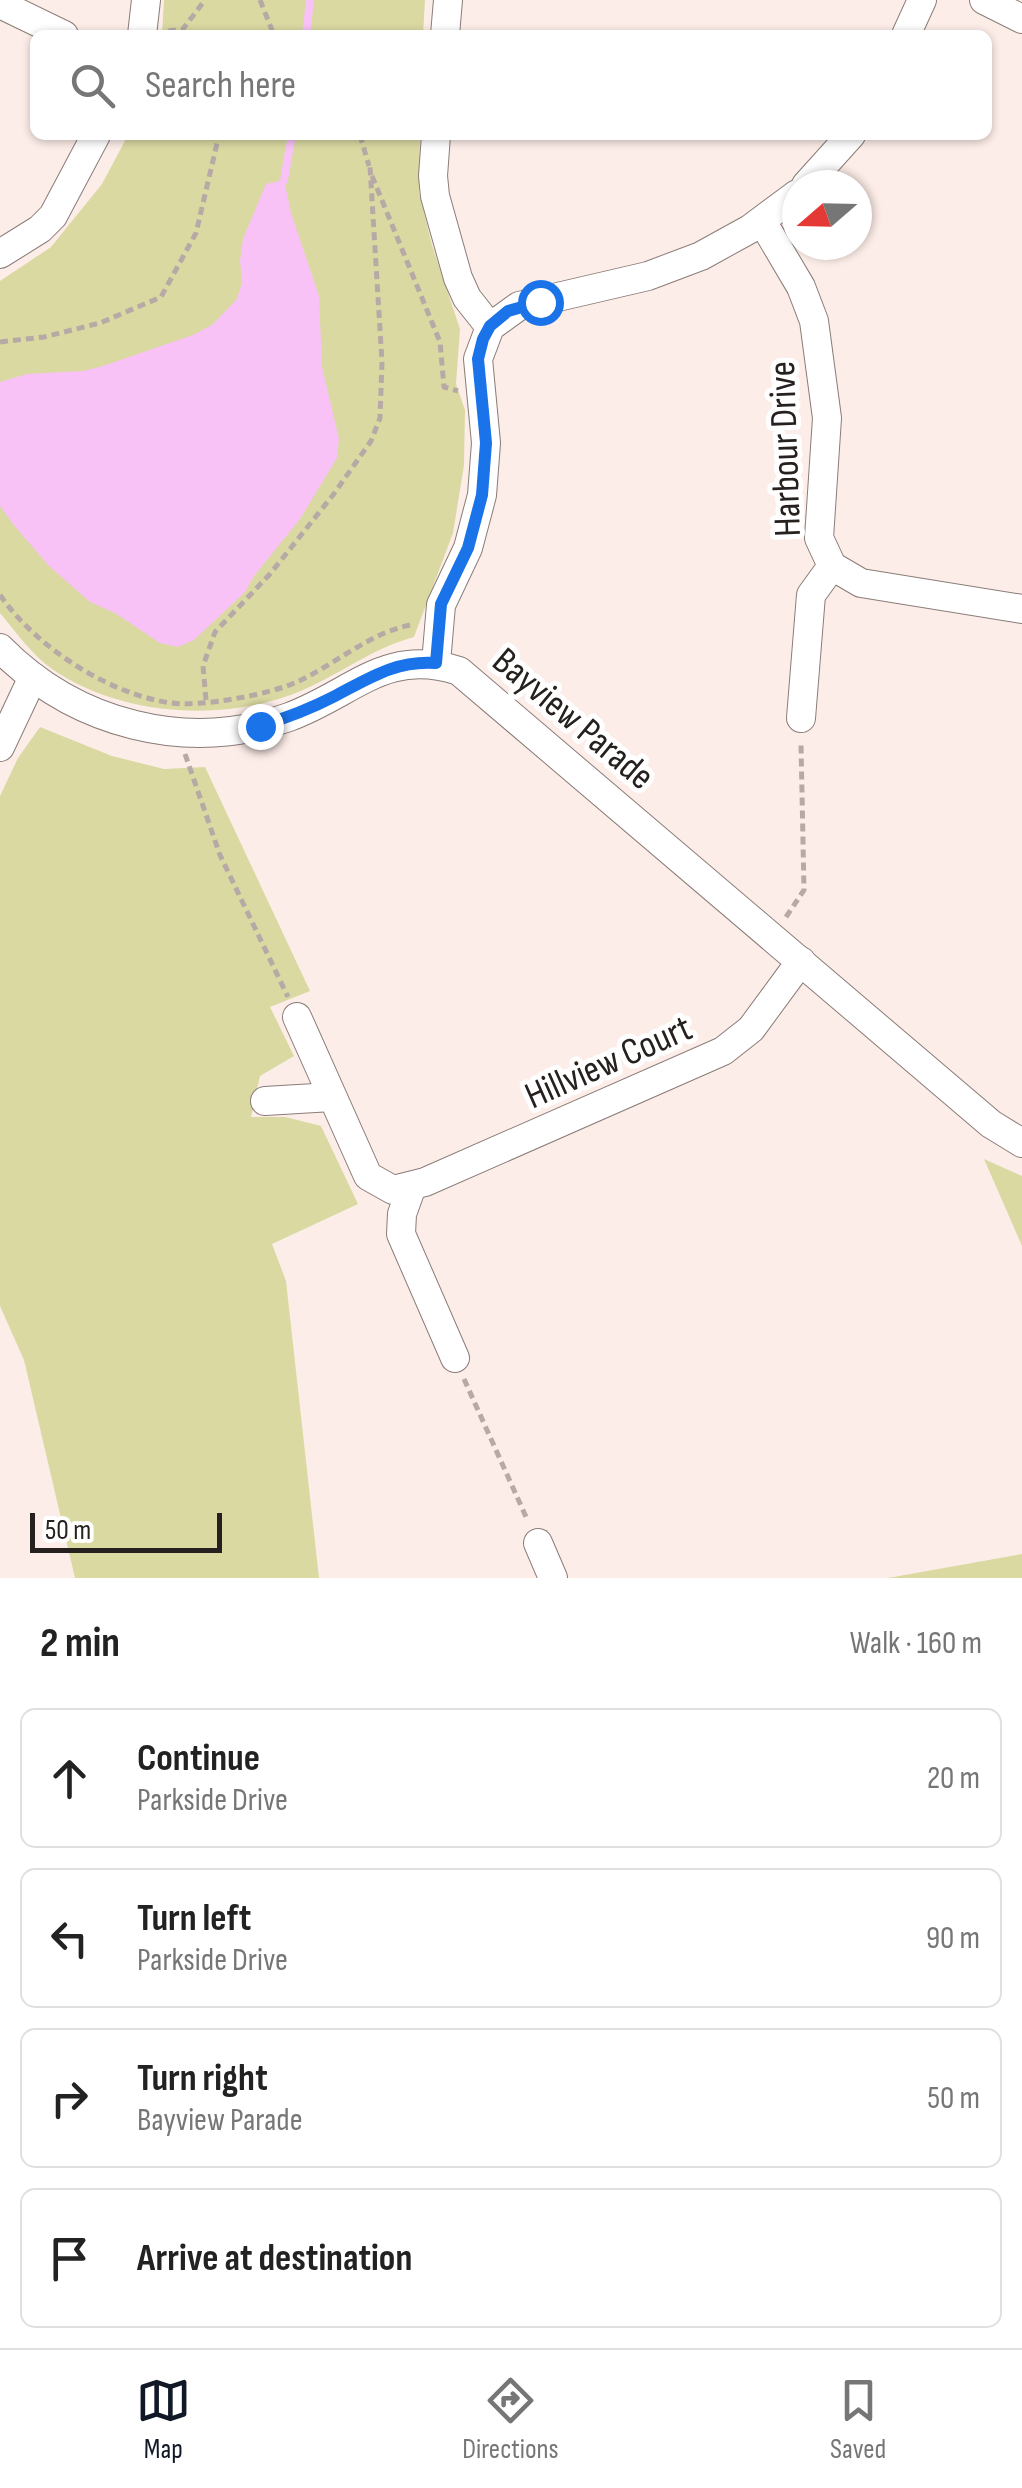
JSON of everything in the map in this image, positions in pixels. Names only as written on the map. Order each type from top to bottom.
[{"type":"street","points":[[143,30],[146,0]]},
{"type":"street","points":[[445,30],[448,0]]},
{"type":"street","points":[[908,30],[922,0]]},
{"type":"street","points":[[984,0],[1022,18]]},
{"type":"street","points":[[0,4],[54,30]]},
{"type":"street","points":[[0,254],[53,216],[93,140]]},
{"type":"street","points":[[436,140],[435,196],[458,278],[467,298],[490,326]]},
{"type":"street","points":[[820,170],[846,140]]},
{"type":"street","points":[[436,663],[441,604],[468,548],[482,495],[486,443],[478,359],[490,326],[519,306],[673,268],[726,244],[782,206]]},
{"type":"street","name":"Harbour Drive","points":[[762,221],[802,286],[817,336],[827,418],[819,538],[832,566],[849,579],[861,582],[1022,609]]},
{"type":"street","name":"Harbour Drive","points":[[801,718],[811,594],[832,566]]},
{"type":"street","name":"Bayview Parade","points":[[0,648],[32,677],[81,707],[178,750],[290,717],[388,668],[416,662],[436,663],[466,674],[991,1124],[1022,1143]]},
{"type":"street","points":[[0,747],[32,677]]},
{"type":"street","name":"Hillview Court","points":[[412,1186],[723,1051],[751,1029],[801,961]]},
{"type":"street","points":[[297,1017],[368,1176],[393,1190],[412,1186]]},
{"type":"street","points":[[265,1101],[332,1097]]},
{"type":"street","points":[[412,1186],[402,1214],[402,1234],[455,1358]]},
{"type":"street","points":[[538,1543],[553,1578]]},
{"type":"path","points":[[176,30],[183,29],[205,0]]},
{"type":"path","points":[[260,0],[273,30]]},
{"type":"path","points":[[0,342],[44,337],[100,323],[161,297],[196,233],[218,140]]},
{"type":"path","points":[[362,140],[440,342],[444,387],[482,399]]},
{"type":"path","points":[[206,700],[203,666],[215,632],[270,574],[333,494],[370,441],[380,418],[382,362],[370,167]]},
{"type":"path","points":[[0,596],[51,650],[112,685],[172,703],[244,697],[292,684],[389,628],[438,620]]},
{"type":"path","points":[[773,936],[804,890],[801,718]]},
{"type":"path","points":[[178,750],[205,758]]},
{"type":"path","points":[[178,750],[220,856],[297,1017]]},
{"type":"path","points":[[455,1358],[538,1543]]},
{"type":"shaded area","points":[[164,0],[425,0],[423,30],[162,30]]},
{"type":"shaded area","points":[[125,140],[420,140],[419,192],[460,329],[456,384],[465,410],[464,465],[453,533],[414,637],[274,701],[209,711],[175,710],[110,697],[80,685],[45,664],[0,613],[0,281],[51,247],[102,184]]},
{"type":"shaded area","points":[[284,180],[319,296],[322,367],[339,439],[337,458],[300,519],[245,592],[194,640],[178,647],[160,643],[115,613],[90,602],[48,565],[0,506],[0,382],[27,374],[103,366],[212,325],[237,299],[242,282],[243,239],[266,184]]},
{"type":"shaded area","points":[[40,727],[112,756],[164,769],[205,767],[310,991],[270,1007],[294,1056],[260,1076],[251,1117],[285,1117],[321,1126],[358,1204],[272,1244],[286,1281],[319,1578],[75,1578],[24,1360],[0,1306],[0,796],[18,758]]},
{"type":"shaded area","points":[[984,1159],[1022,1176],[1022,1246]]},
{"type":"shaded area","points":[[1022,1554],[1022,1578],[888,1578]]},
{"type":"waterway","points":[[307,30],[310,0]]},
{"type":"waterway","points":[[284,180],[291,140]]},
{"type":"route","points":[[260,726],[332,698],[388,668],[416,662],[436,663],[441,604],[468,548],[482,495],[486,443],[478,359],[483,339],[490,326],[508,311],[540,302]]}]
